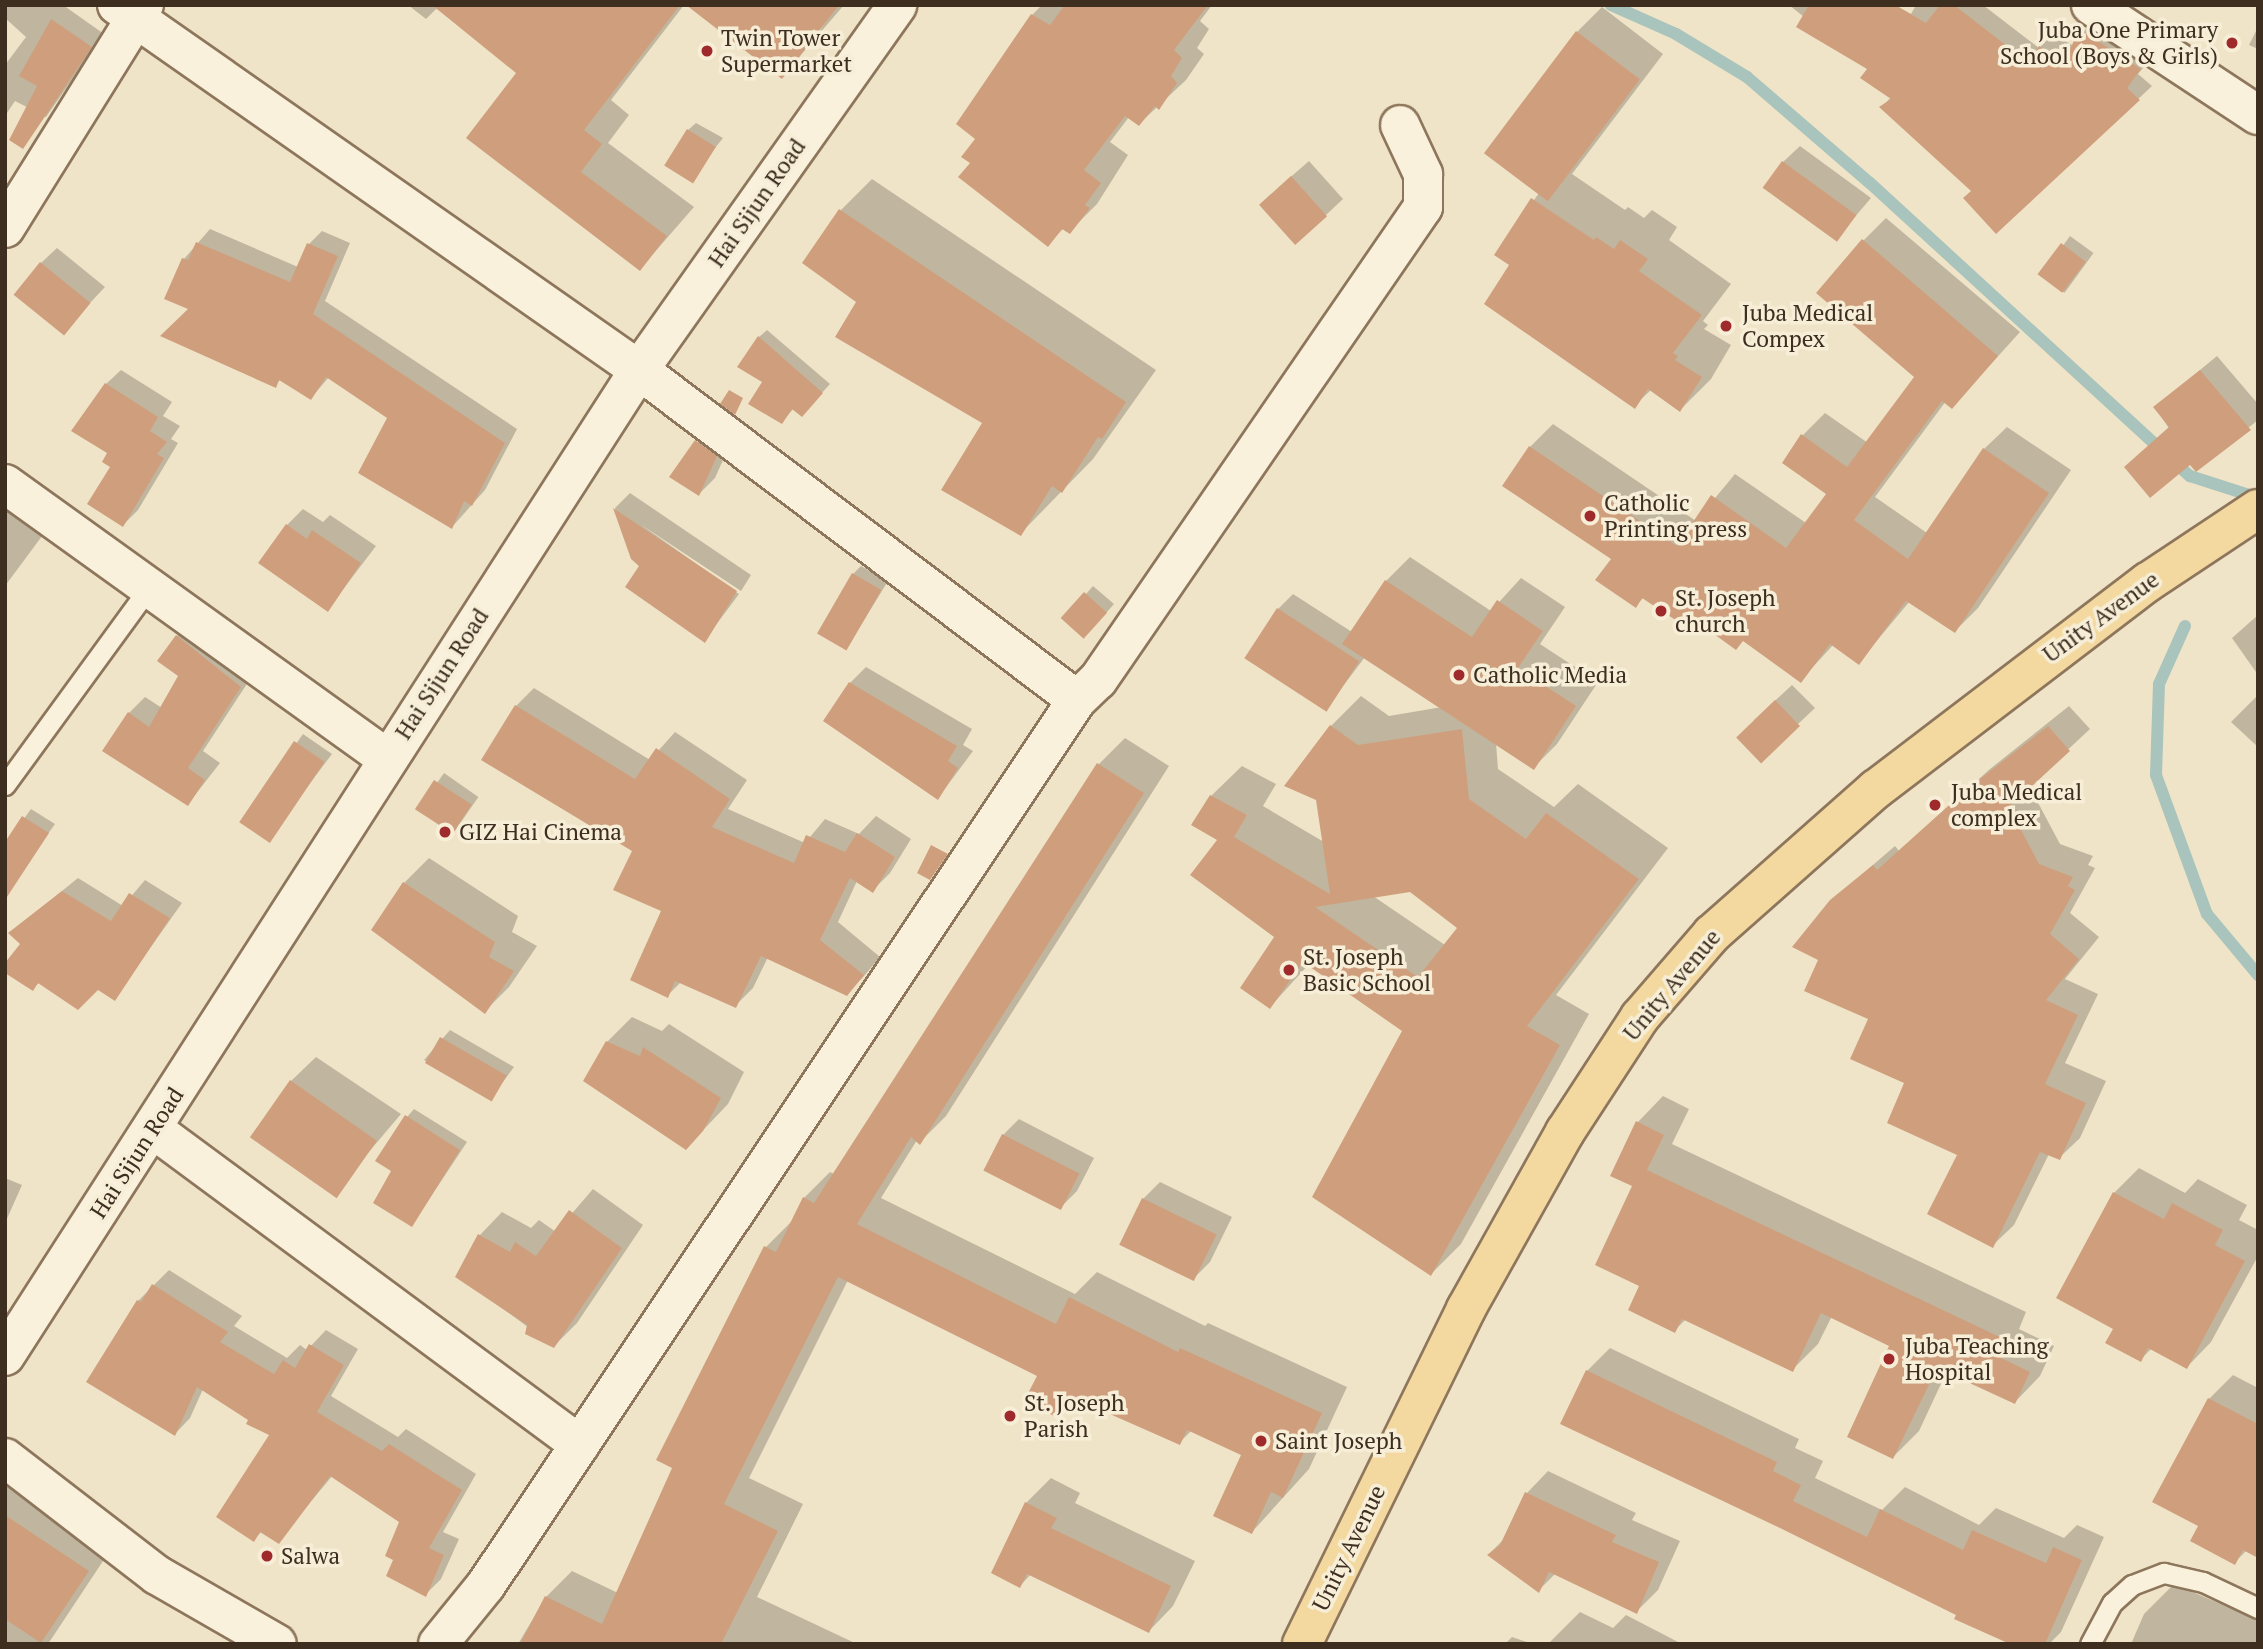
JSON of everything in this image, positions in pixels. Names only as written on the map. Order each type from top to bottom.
[{"type":"main road","name":"Unity Avenue","points":[[1302,1644],[1466,1309],[1565,1132],[1640,1017],[1712,934],[1876,789],[2136,590],[2258,509]]},
{"type":"street","name":"Hai Sijun Road","points":[[5,1356],[153,1129],[387,758],[639,370],[897,5]]},
{"type":"street","points":[[2091,5],[2258,115]]},
{"type":"street","points":[[5,228],[132,9],[639,370],[1077,700]]},
{"type":"street","points":[[438,1644],[486,1585],[1077,700],[1098,680],[1423,207],[1423,174],[1400,125]]},
{"type":"street","points":[[5,484],[387,758]]},
{"type":"street","points":[[153,1129],[580,1445]]},
{"type":"street","points":[[5,1458],[157,1575],[276,1644]]},
{"type":"lane","points":[[5,785],[150,586]]},
{"type":"lane","points":[[2090,1644],[2112,1603],[2132,1585],[2164,1573],[2203,1583],[2258,1608]]},
{"type":"building","points":[[432,5],[680,5],[584,130],[602,144],[581,172],[667,236],[640,271],[466,138],[516,73]]},
{"type":"building","points":[[686,5],[839,5],[782,79]]},
{"type":"building","points":[[1065,5],[1208,5],[1174,50],[1182,58],[1171,76],[1177,83],[1159,110],[1155,106],[1139,126],[1125,116],[1084,170],[1101,183],[1085,205],[1090,208],[1070,234],[1062,229],[1048,247],[958,177],[970,163],[961,157],[975,139],[956,124],[1031,14],[1050,25]]},
{"type":"building","points":[[1809,5],[1895,5],[1926,23],[1940,5],[1954,5],[2029,63],[2039,46],[2065,61],[2079,29],[2141,69],[2127,88],[2140,100],[1996,234],[1963,198],[1971,191],[1879,107],[1891,99],[1860,78],[1867,69],[1796,27]]},
{"type":"building","points":[[51,19],[92,47],[23,149],[9,140],[37,86],[19,76]]},
{"type":"building","points":[[1576,31],[1640,79],[1548,201],[1484,153]]},
{"type":"building","points":[[687,129],[716,147],[693,183],[664,165]]},
{"type":"building","points":[[1782,161],[1856,215],[1837,242],[1763,188]]},
{"type":"building","points":[[1291,176],[1327,216],[1295,245],[1259,205]]},
{"type":"building","points":[[1531,198],[1594,240],[1596,237],[1614,249],[1620,240],[1648,259],[1639,271],[1702,315],[1673,353],[1678,356],[1675,360],[1702,377],[1680,412],[1648,389],[1635,409],[1484,304],[1509,265],[1494,255]]},
{"type":"building","points":[[839,209],[1126,402],[1102,439],[1098,437],[1062,493],[1052,486],[1021,536],[941,490],[982,423],[835,337],[856,302],[802,263]]},
{"type":"building","points":[[1862,239],[1998,356],[1952,409],[1942,401],[1854,520],[1908,559],[1983,448],[2049,493],[1955,633],[1906,601],[1859,665],[1830,644],[1801,683],[1743,641],[1736,650],[1689,616],[1683,625],[1642,598],[1636,608],[1595,580],[1611,559],[1502,486],[1529,446],[1677,546],[1711,495],[1786,548],[1826,494],[1782,463],[1801,434],[1847,467],[1914,377],[1816,293]]},
{"type":"building","points":[[196,242],[290,282],[307,243],[338,256],[313,314],[505,443],[472,506],[464,501],[452,529],[358,473],[387,418],[326,377],[311,400],[279,380],[276,388],[160,336],[188,309],[164,299],[182,258],[188,260]]},
{"type":"building","points":[[2061,243],[2086,262],[2062,293],[2038,274]]},
{"type":"building","points":[[40,262],[91,303],[64,336],[14,295]]},
{"type":"building","points":[[758,336],[823,393],[802,417],[792,409],[782,424],[748,404],[762,382],[737,367]]},
{"type":"building","points":[[2200,370],[2251,430],[2196,472],[2190,465],[2150,498],[2124,467],[2169,427],[2153,407]]},
{"type":"building","points":[[105,383],[158,417],[150,431],[167,442],[157,454],[164,458],[123,527],[87,504],[110,467],[102,462],[107,453],[71,431]]},
{"type":"building","points":[[729,390],[743,398],[735,415],[720,404]]},
{"type":"building","points":[[695,440],[717,456],[699,496],[669,477]]},
{"type":"building","points":[[613,508],[737,591],[705,643],[625,587],[639,566],[631,559]]},
{"type":"building","points":[[286,524],[307,539],[312,530],[361,563],[328,612],[258,563]]},
{"type":"building","points":[[852,573],[881,590],[846,651],[817,634]]},
{"type":"building","name":"Catholic Media","points":[[1385,580],[1472,637],[1497,600],[1543,631],[1518,668],[1576,706],[1534,770],[1342,644]]},
{"type":"building","points":[[1084,592],[1107,613],[1084,639],[1061,618]]},
{"type":"building","points":[[1277,608],[1359,661],[1327,712],[1244,658]]},
{"type":"building","points":[[176,635],[241,687],[188,768],[205,780],[188,806],[102,751],[128,712],[149,727],[178,676],[157,661]]},
{"type":"building","points":[[849,682],[957,746],[948,761],[958,768],[938,800],[823,721]]},
{"type":"building","points":[[1775,700],[1800,726],[1761,763],[1736,738]]},
{"type":"building","points":[[515,705],[635,779],[656,748],[730,799],[712,827],[794,863],[806,835],[845,852],[857,833],[895,857],[873,893],[850,878],[820,940],[864,975],[847,996],[761,956],[736,1008],[675,981],[668,998],[630,980],[661,911],[613,890],[632,851],[481,760]]},
{"type":"building","points":[[1330,725],[1358,745],[1462,729],[1469,799],[1526,839],[1546,813],[1639,879],[1527,1026],[1560,1045],[1431,1276],[1312,1197],[1402,1031],[1303,962],[1270,1009],[1240,988],[1274,937],[1190,875],[1217,840],[1191,825],[1210,795],[1247,815],[1234,837],[1330,894],[1316,800],[1284,786]],"holes":[[[1410,892],[1457,928],[1418,977],[1315,907]]]},
{"type":"building","points":[[2048,726],[2070,751],[2009,807],[2039,864],[2073,877],[2068,886],[2075,890],[2050,934],[2079,959],[2046,1000],[2078,1015],[2045,1084],[2086,1103],[2060,1160],[2040,1152],[1993,1248],[1927,1214],[1957,1155],[1887,1123],[1904,1083],[1850,1059],[1868,1019],[1804,991],[1818,960],[1792,947],[1830,900],[1873,865],[1877,870],[1967,789]]},
{"type":"building","points":[[294,741],[325,762],[270,843],[239,822]]},
{"type":"building","points":[[1097,763],[1144,793],[920,1145],[911,1137],[857,1224],[1056,1324],[1069,1297],[1178,1352],[1180,1348],[1322,1413],[1283,1498],[1271,1492],[1252,1534],[1213,1516],[1241,1455],[1187,1430],[1180,1445],[1069,1396],[1058,1418],[1024,1401],[1037,1376],[838,1277],[724,1504],[778,1531],[721,1644],[520,1644],[545,1596],[602,1624],[672,1468],[656,1460],[764,1246],[776,1252],[803,1197],[814,1203]]},
{"type":"building","points":[[434,780],[472,805],[453,834],[415,809]]},
{"type":"building","points":[[22,816],[49,833],[5,900],[5,842]]},
{"type":"building","points":[[931,845],[948,854],[930,880],[917,873]]},
{"type":"building","points":[[403,882],[495,942],[489,957],[514,971],[485,1014],[371,930]]},
{"type":"building","points":[[62,891],[111,921],[129,893],[170,918],[115,1001],[98,990],[78,1010],[38,983],[33,991],[5,973],[5,963],[20,944],[8,933]]},
{"type":"building","points":[[440,1037],[507,1076],[492,1101],[425,1063]]},
{"type":"building","points":[[606,1041],[640,1056],[643,1047],[721,1098],[703,1131],[686,1150],[583,1081]]},
{"type":"building","points":[[290,1080],[377,1141],[337,1198],[250,1137]]},
{"type":"building","points":[[405,1115],[460,1150],[412,1227],[373,1203],[391,1171],[375,1161]]},
{"type":"building","points":[[1636,1121],[1664,1135],[1647,1170],[2002,1338],[1995,1355],[2030,1372],[2015,1404],[1937,1368],[1893,1459],[1847,1437],[1889,1346],[1821,1313],[1793,1372],[1682,1319],[1675,1333],[1628,1310],[1639,1286],[1595,1265],[1632,1186],[1610,1176]]},
{"type":"building","points":[[1002,1134],[1080,1173],[1061,1210],[983,1171]]},
{"type":"building","points":[[2113,1192],[2164,1219],[2172,1203],[2223,1230],[2215,1245],[2245,1261],[2187,1369],[2148,1348],[2141,1362],[2105,1343],[2113,1329],[2056,1298]]},
{"type":"building","points":[[1142,1198],[1217,1234],[1194,1281],[1119,1245]]},
{"type":"building","points":[[569,1210],[622,1248],[554,1348],[525,1334],[527,1325],[455,1277],[478,1234],[510,1252],[515,1242],[536,1256]]},
{"type":"building","points":[[152,1284],[228,1332],[220,1342],[274,1374],[283,1360],[295,1368],[309,1344],[344,1365],[317,1412],[382,1451],[389,1444],[462,1490],[429,1548],[444,1555],[426,1597],[386,1576],[393,1560],[385,1556],[399,1522],[330,1476],[279,1544],[260,1532],[254,1542],[216,1517],[269,1435],[246,1424],[248,1420],[197,1387],[175,1436],[86,1382],[137,1300],[141,1302]]},
{"type":"building","points":[[1586,1370],[1777,1462],[1773,1471],[1801,1485],[1793,1501],[1867,1537],[1880,1509],[1963,1550],[1972,1530],[2046,1563],[2053,1547],[2082,1560],[2045,1644],[2010,1644],[1954,1619],[1956,1615],[1560,1424]]},
{"type":"building","points":[[2208,1398],[2258,1424],[2258,1558],[2243,1550],[2235,1565],[2190,1541],[2198,1526],[2152,1502]]},
{"type":"building","points":[[1525,1492],[1616,1535],[1612,1542],[1659,1562],[1637,1614],[1549,1572],[1539,1593],[1487,1555],[1500,1545]]},
{"type":"building","points":[[1025,1502],[1057,1518],[1051,1528],[1171,1586],[1149,1633],[1027,1574],[1020,1588],[991,1573]]},
{"type":"building","points":[[5,1515],[89,1571],[41,1643],[5,1619]]},
{"type":"waterway","points":[[1611,5],[1676,34],[1747,77],[1870,183],[2190,476],[2258,498]]},
{"type":"waterway","points":[[2185,626],[2159,684],[2156,775],[2207,914],[2258,975]]},
{"type":"place","name":"Juba One Primary School (Boys & Girls)","points":[[2232,43]]},
{"type":"place","name":"Twin Tower Supermarket","points":[[707,51]]},
{"type":"place","name":"Juba Medical Compex","points":[[1726,326]]},
{"type":"place","name":"Catholic Printing press","points":[[1590,516]]},
{"type":"place","name":"St. Joseph church","points":[[1661,611]]},
{"type":"place","name":"Catholic Media","points":[[1459,675]]},
{"type":"place","name":"Juba Medical complex","points":[[1935,805]]},
{"type":"place","name":"GIZ Hai Cinema","points":[[445,832]]},
{"type":"place","name":"St. Joseph Basic School","points":[[1289,970]]},
{"type":"place","name":"Juba Teaching Hospital","points":[[1889,1359]]},
{"type":"place","name":"St. Joseph Parish","points":[[1010,1416]]},
{"type":"place","name":"Saint Joseph","points":[[1261,1441]]},
{"type":"place","name":"Salwa","points":[[267,1556]]}]
